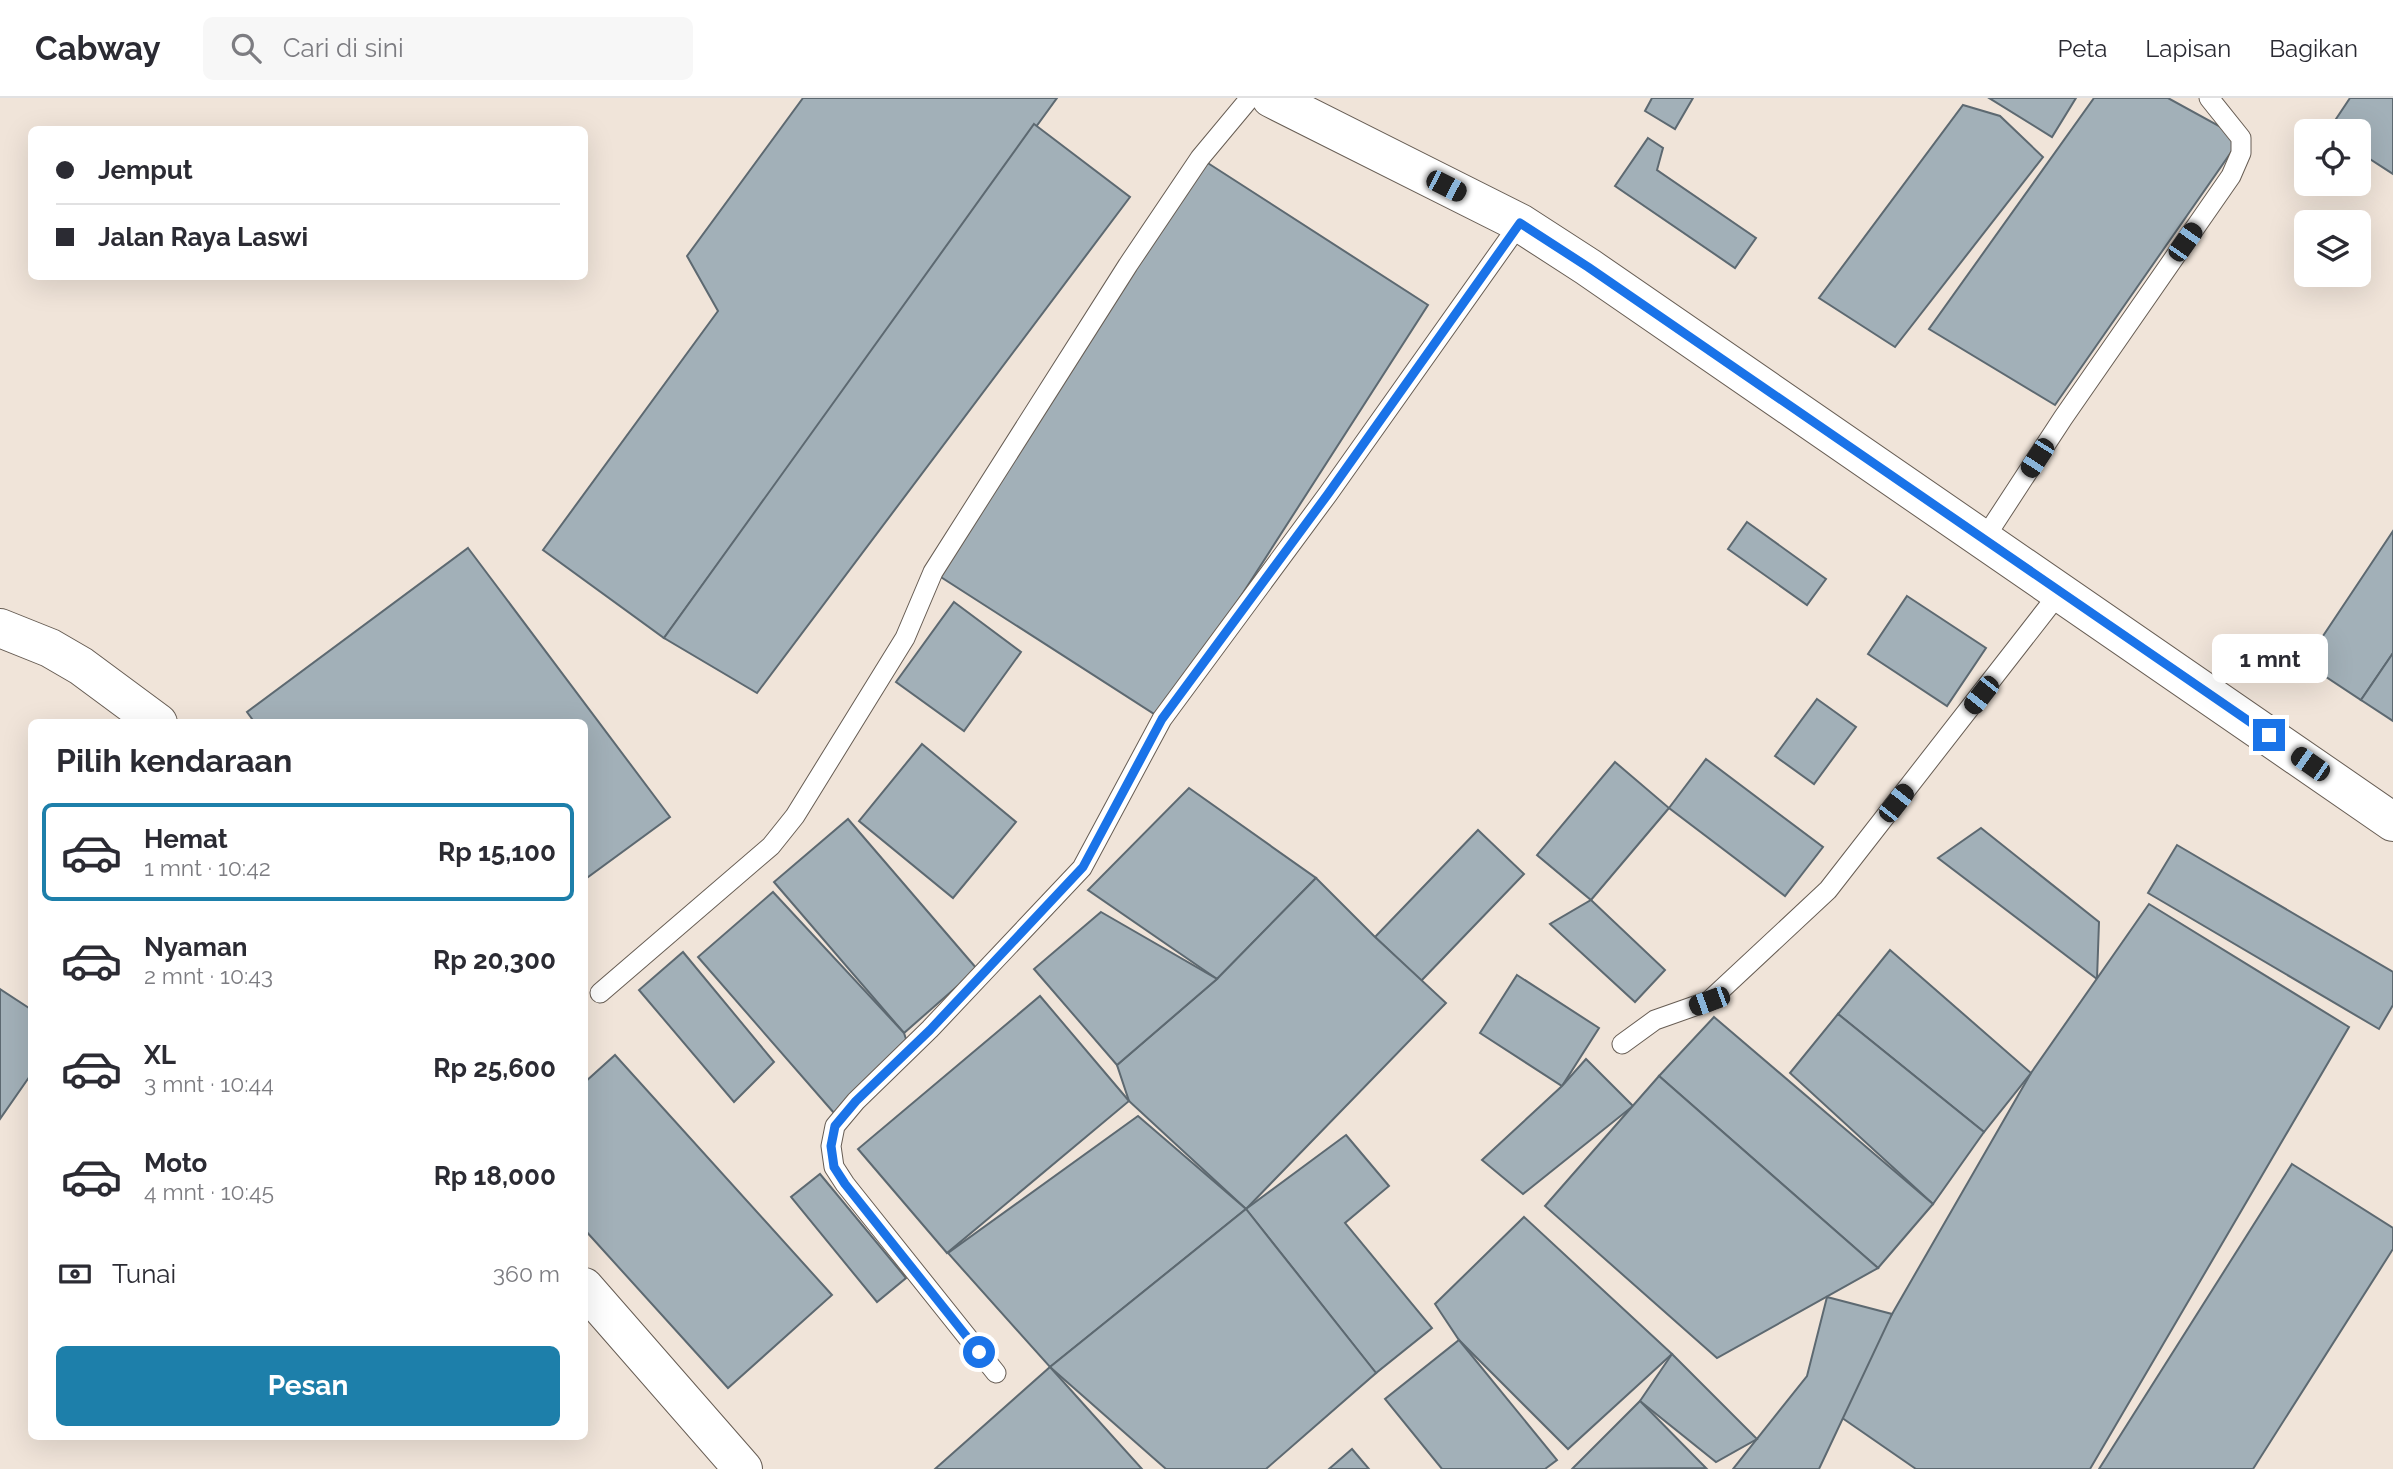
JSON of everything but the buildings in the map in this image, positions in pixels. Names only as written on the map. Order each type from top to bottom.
[{"type":"main road","points":[[1271,98],[1520,223],[1588,267],[2393,822]]},
{"type":"main road","points":[[0,628],[50,648],[81,666],[153,719]]},
{"type":"main road","points":[[588,1292],[743,1469]]},
{"type":"lane","points":[[600,993],[771,846],[795,817],[905,638],[933,572],[1128,265],[1200,158],[1250,98]]},
{"type":"lane","points":[[1984,539],[2063,418],[2231,176],[2241,153],[2241,138],[2209,98]]},
{"type":"lane","points":[[996,1373],[845,1184],[834,1167],[831,1146],[835,1126],[856,1101],[930,1030],[1083,867],[1162,719],[1328,494],[1520,223]]},
{"type":"lane","points":[[1622,1044],[1655,1020],[1709,1001],[1828,890],[2060,592]]},
{"type":"route","points":[[979,1352],[834,1167],[831,1146],[835,1126],[856,1101],[930,1030],[1083,867],[1162,719],[1328,494],[1520,223],[2269,735]]}]
